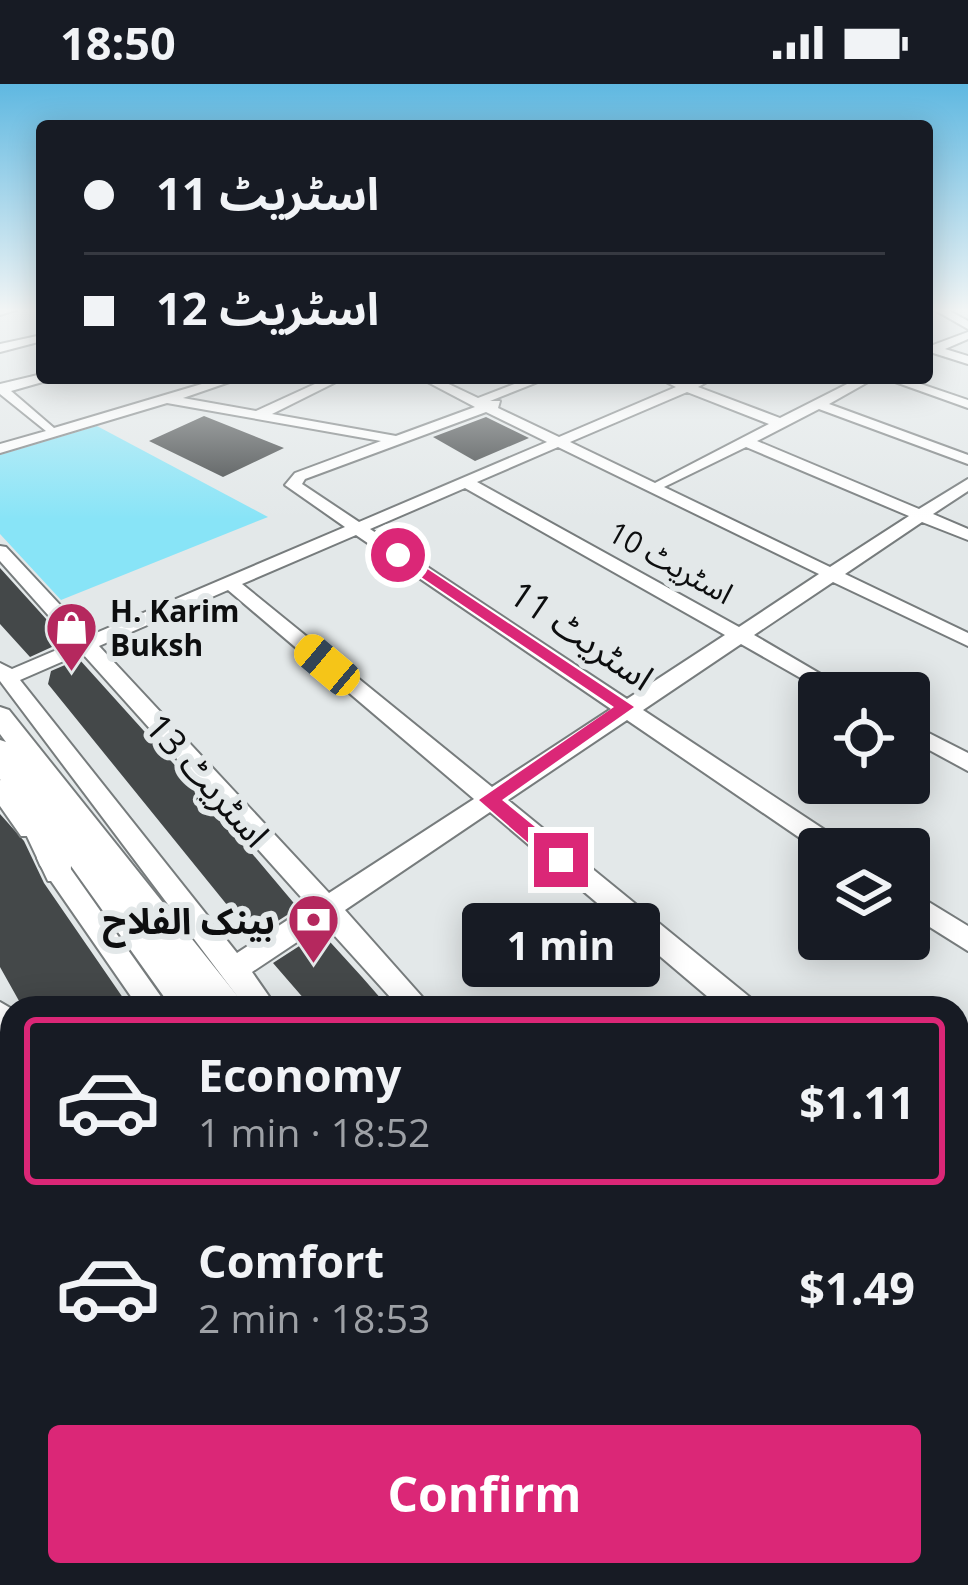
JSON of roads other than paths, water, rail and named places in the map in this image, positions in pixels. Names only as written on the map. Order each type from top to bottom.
[{"type":"main road","points":[[0,716],[114,833],[194,991]]},
{"type":"main road","points":[[0,747],[105,886],[194,991]]},
{"type":"main road","points":[[0,747],[13,796],[105,886]]},
{"type":"main road","points":[[0,775],[59,872]]},
{"type":"street","points":[[1,389],[36,380]]},
{"type":"street","points":[[0,445],[198,384]]},
{"type":"street","points":[[0,445],[48,427],[212,384]]},
{"type":"street","points":[[256,416],[325,384]]},
{"type":"street","points":[[441,384],[489,403]]},
{"type":"street","points":[[452,384],[968,631]]},
{"type":"street","points":[[163,397],[394,440],[529,384]]},
{"type":"street","points":[[679,384],[782,424]]},
{"type":"street","points":[[114,833],[4,673],[86,646],[694,384]]},
{"type":"street","points":[[663,483],[856,384]]},
{"type":"street","points":[[908,384],[968,404]]},
{"type":"street","points":[[950,398],[968,388]]},
{"type":"street","points":[[1,389],[48,427]]},
{"type":"street","points":[[818,404],[968,460]]},
{"type":"street","name":"اسٹریٹ 11","points":[[394,440],[292,481],[803,828]]},
{"type":"street","points":[[563,440],[663,483],[968,640]]},
{"type":"street","points":[[747,442],[968,536]]},
{"type":"street","name":"اسٹریٹ 10","points":[[470,484],[806,672]]},
{"type":"street","points":[[59,872],[194,991],[968,484]]},
{"type":"street","name":"اسٹریٹ 13","points":[[0,551],[407,996]]},
{"type":"street","points":[[231,584],[727,996]]},
{"type":"street","points":[[930,742],[968,763]]},
{"type":"street","points":[[930,914],[968,940]]},
{"type":"place","name":"H. Karim Buksh","points":[[71,673]]},
{"type":"place","name":"بینک الفلاح","points":[[314,966]]}]
